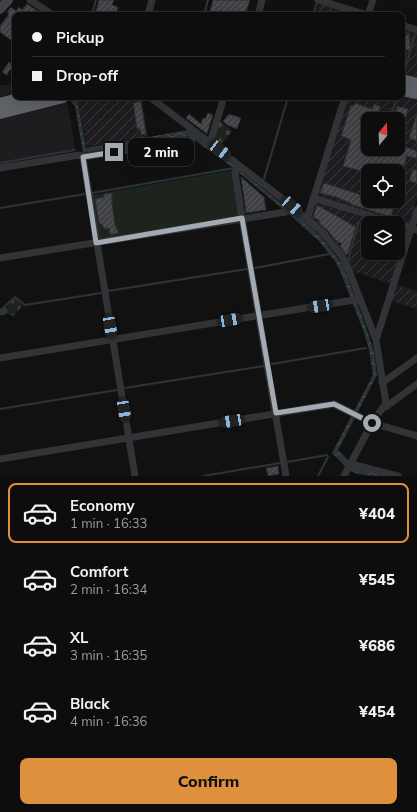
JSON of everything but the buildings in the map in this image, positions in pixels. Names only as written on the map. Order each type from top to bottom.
[{"type":"highway","points":[[405,81],[417,84]]},
{"type":"highway","points":[[405,91],[417,93]]},
{"type":"highway","points":[[0,104],[14,100]]},
{"type":"highway","points":[[0,113],[52,100]]},
{"type":"street","points":[[30,0],[42,3],[50,12]]},
{"type":"street","points":[[149,12],[152,0]]},
{"type":"street","points":[[259,12],[262,0]]},
{"type":"street","points":[[318,0],[357,12]]},
{"type":"street","points":[[368,12],[373,0]]},
{"type":"street","points":[[405,26],[417,30]]},
{"type":"street","points":[[154,100],[292,206],[322,232],[341,255],[348,268],[376,340],[386,403],[372,423],[346,473]]},
{"type":"street","points":[[210,143],[223,100]]},
{"type":"street","points":[[306,219],[344,100]]},
{"type":"street","points":[[0,168],[79,155],[83,157],[191,140],[196,133]]},
{"type":"street","points":[[83,157],[135,476]]},
{"type":"street","points":[[239,165],[236,172],[242,218],[286,476]]},
{"type":"street","points":[[313,198],[371,216]]},
{"type":"street","points":[[0,258],[286,212],[292,206]]},
{"type":"street","points":[[376,340],[414,229],[417,210]]},
{"type":"street","points":[[0,358],[360,299]]},
{"type":"street","points":[[382,383],[417,358]]},
{"type":"street","points":[[382,408],[417,384]]},
{"type":"street","points":[[0,459],[334,404],[372,423],[417,436]]},
{"type":"street","points":[[352,462],[355,465],[398,476]]},
{"type":"shaded area","points":[[319,3],[348,12],[316,12]]},
{"type":"shaded area","points":[[405,30],[417,33],[417,79],[405,77]]},
{"type":"shaded area","points":[[12,83],[12,95],[0,98],[0,85]]},
{"type":"shaded area","points":[[405,97],[417,99],[417,198],[408,225],[405,224],[405,216],[378,216],[316,197],[347,100],[405,100]]},
{"type":"shaded area","points":[[142,100],[148,137],[87,147],[78,105],[75,101]]},
{"type":"shaded area","points":[[65,102],[68,105],[75,150],[0,163],[0,118]]},
{"type":"shaded area","points":[[314,202],[361,217],[361,260],[398,260],[391,284],[352,271],[309,217]]},
{"type":"shaded area","points":[[396,284],[417,291],[417,309],[391,301]]},
{"type":"green space","points":[[220,121],[232,131],[219,148],[213,142]]},
{"type":"green space","points":[[233,170],[239,215],[238,218],[98,239],[92,195]]},
{"type":"green space","points":[[15,298],[22,304],[21,307],[14,316],[5,313],[5,309]]},
{"type":"water","points":[[75,101],[78,105],[86,148],[188,130],[304,221],[320,236],[344,268],[374,352],[377,375],[338,450],[355,467],[387,476],[364,475],[350,471],[332,453],[373,375],[365,335],[341,273],[335,261],[318,240],[232,167],[189,136],[83,153],[75,106],[71,102]]},
{"type":"waterway","points":[[93,12],[96,0]]},
{"type":"waterway","points":[[205,12],[208,0]]},
{"type":"waterway","points":[[314,12],[317,2]]},
{"type":"waterway","points":[[405,68],[415,35]]},
{"type":"waterway","points":[[264,179],[287,100]]},
{"type":"waterway","points":[[392,112],[396,100]]},
{"type":"waterway","points":[[0,163],[75,150]]},
{"type":"waterway","points":[[92,193],[234,168]]},
{"type":"waterway","points":[[0,208],[85,194]]},
{"type":"waterway","points":[[348,260],[359,221]]},
{"type":"waterway","points":[[255,268],[329,254]]},
{"type":"waterway","points":[[108,291],[247,269]]},
{"type":"waterway","points":[[3,308],[15,297],[25,305],[101,293]]},
{"type":"waterway","points":[[272,364],[366,348]]},
{"type":"waterway","points":[[125,388],[264,366]]},
{"type":"waterway","points":[[0,409],[117,390]]},
{"type":"waterway","points":[[287,462],[327,455]]},
{"type":"waterway","points":[[318,476],[328,457]]},
{"type":"waterway","points":[[203,476],[280,463]]},
{"type":"route","points":[[114,152],[83,157],[96,243],[242,218],[276,413],[334,404],[372,423]]}]
